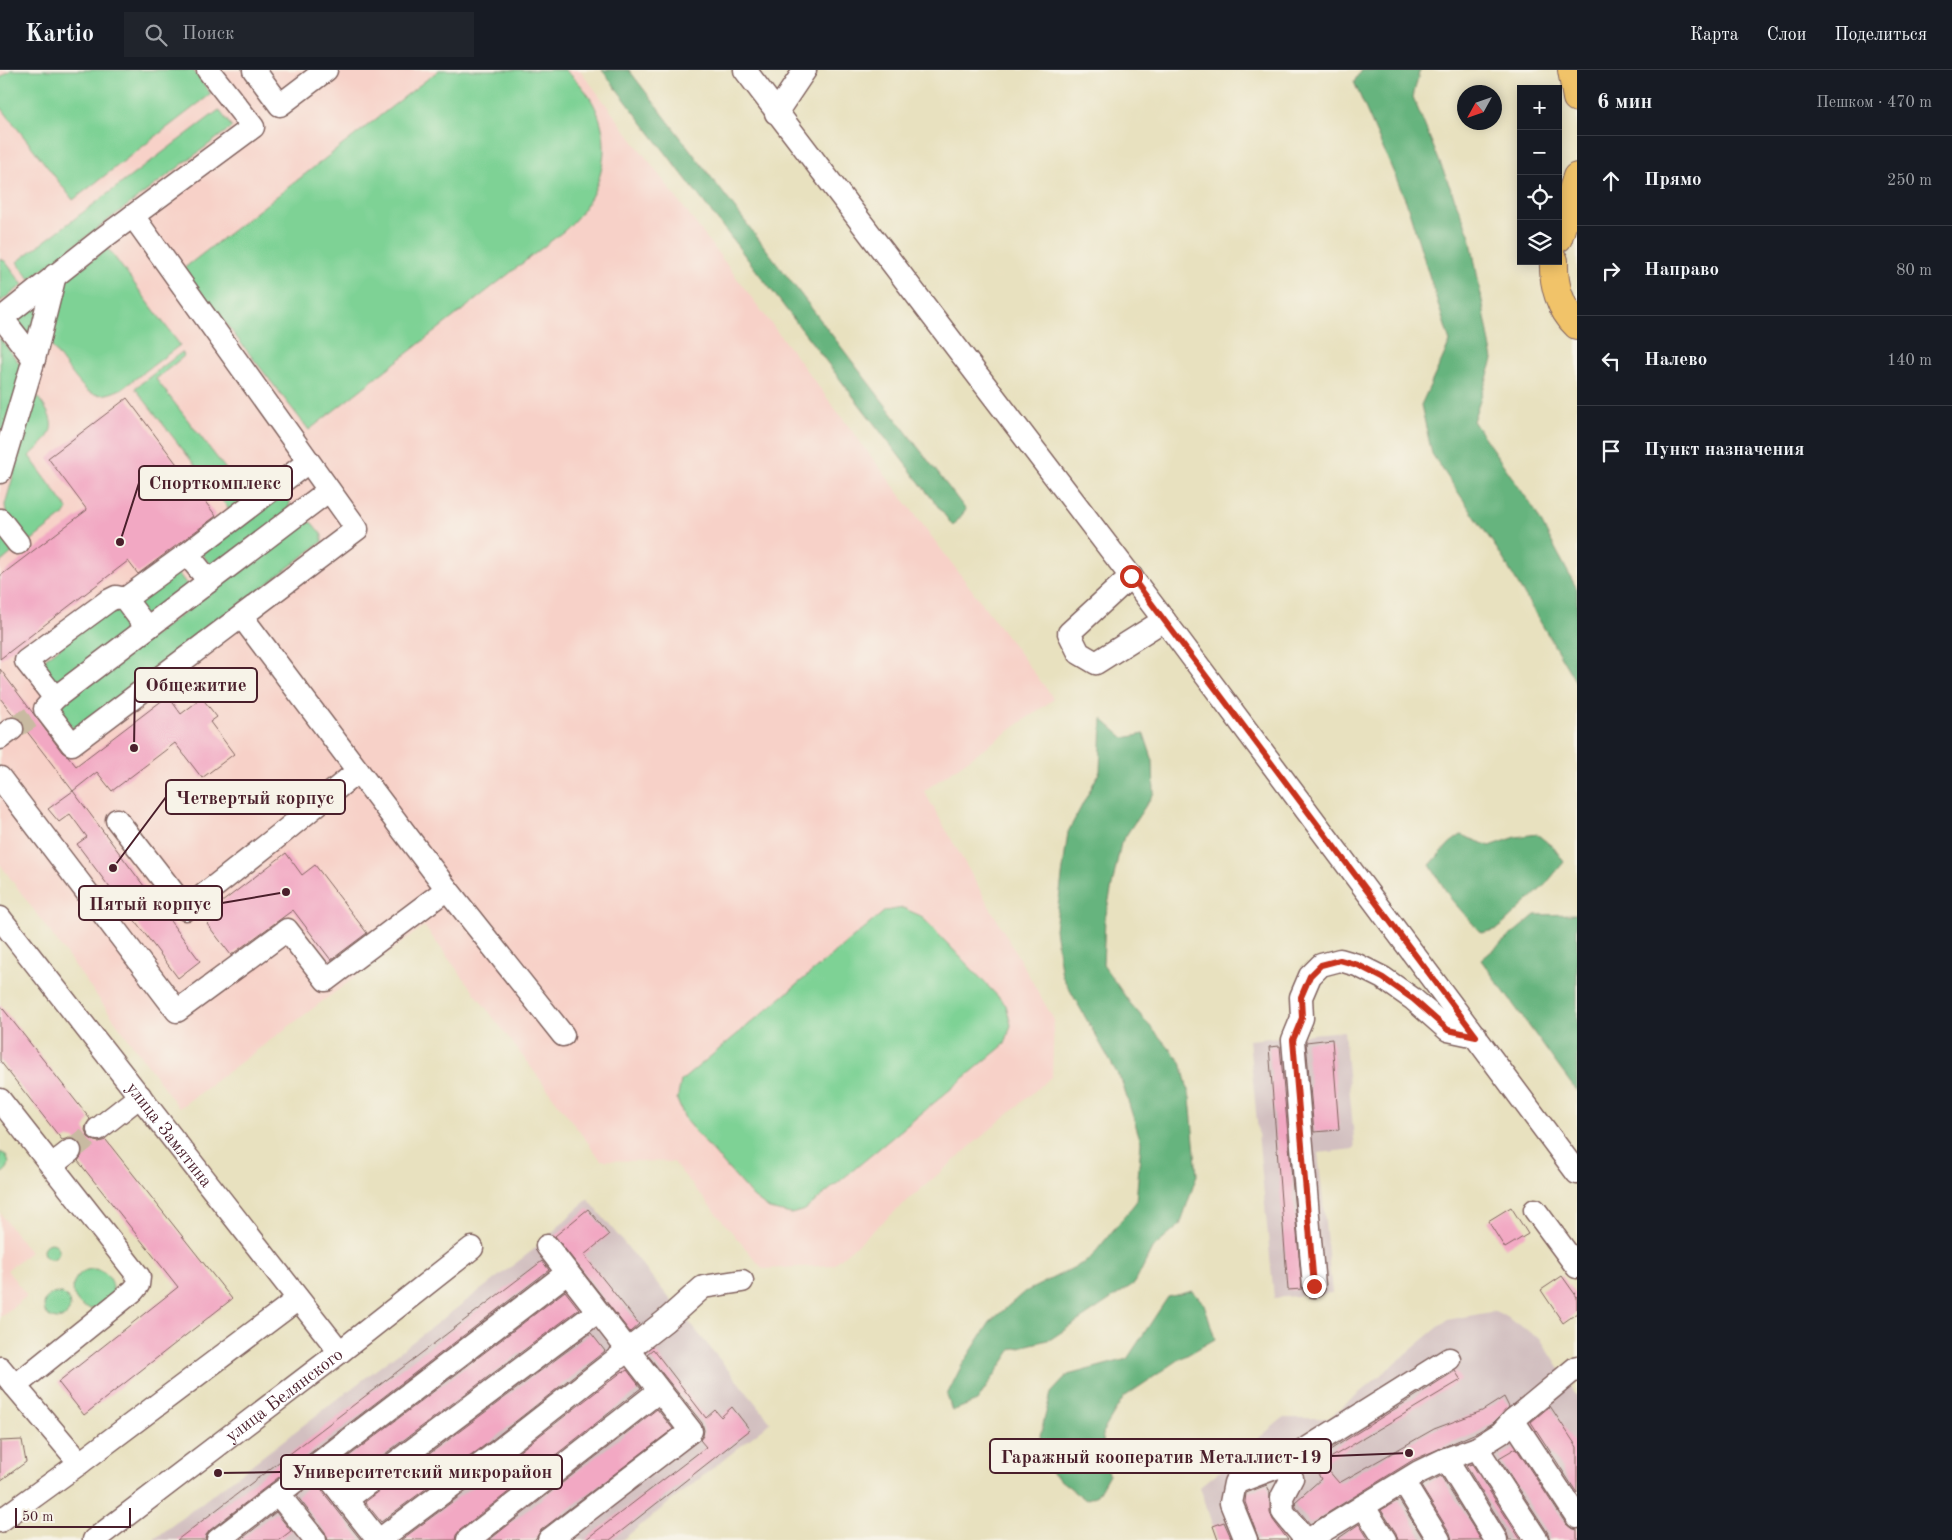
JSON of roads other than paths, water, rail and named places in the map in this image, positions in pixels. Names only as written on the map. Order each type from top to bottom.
[{"type":"main road","points":[[1572,70],[1577,98]]},
{"type":"main road","points":[[1566,225],[1577,177]]},
{"type":"main road","points":[[1554,265],[1555,284],[1560,298],[1566,311],[1577,325]]},
{"type":"street","points":[[34,360],[2,318],[55,275],[253,127],[208,70]]},
{"type":"street","points":[[254,70],[280,105],[326,70]]},
{"type":"street","points":[[745,70],[1131,576],[1577,1173]]},
{"type":"street","points":[[776,113],[806,70]]},
{"type":"street","points":[[248,121],[276,100]]},
{"type":"street","points":[[133,216],[357,529],[72,744],[45,709],[55,698],[328,491]]},
{"type":"street","points":[[0,472],[34,360],[55,275]]},
{"type":"street","points":[[126,599],[308,462]]},
{"type":"street","points":[[0,520],[18,543]]},
{"type":"street","points":[[188,554],[209,581]]},
{"type":"street","points":[[1131,576],[1069,632],[1079,653],[1096,663],[1164,620]]},
{"type":"street","points":[[55,698],[26,661],[116,597],[126,599],[146,628]]},
{"type":"street","points":[[242,617],[447,889],[563,1035]]},
{"type":"street","points":[[117,820],[186,909],[287,842],[358,771]]},
{"type":"street","points":[[0,778],[177,1011],[287,930],[326,980],[447,889]]},
{"type":"street","name":"улица Замятина","points":[[0,918],[340,1352]]},
{"type":"street","points":[[1314,1286],[1293,1040],[1302,1018],[1301,997],[1310,976],[1321,965],[1340,960],[1358,965],[1383,978],[1413,999],[1448,1030],[1476,1036]]},
{"type":"street","points":[[98,1129],[140,1096]]},
{"type":"street","points":[[0,1100],[139,1277],[138,1285],[15,1386]]},
{"type":"street","points":[[52,1166],[70,1151]]},
{"type":"street","points":[[1535,1210],[1577,1267]]},
{"type":"street","points":[[547,1246],[691,1431],[548,1540]]},
{"type":"street","name":"улица Белянского","points":[[94,1540],[340,1352],[472,1248]]},
{"type":"street","points":[[218,1540],[567,1273]]},
{"type":"street","points":[[318,1464],[378,1540],[500,1450],[665,1321],[703,1287],[742,1281]]},
{"type":"street","points":[[0,1521],[298,1298]]},
{"type":"street","points":[[347,1499],[597,1312]]},
{"type":"street","points":[[1246,1540],[1231,1503],[1235,1483],[1283,1465],[1449,1359]]},
{"type":"street","points":[[1283,1465],[1292,1478],[1282,1497],[1283,1512],[1312,1539],[1419,1472],[1446,1459],[1477,1448],[1501,1433],[1513,1420],[1577,1367]]},
{"type":"street","points":[[0,1368],[80,1463]]},
{"type":"street","points":[[468,1540],[659,1391]]},
{"type":"street","points":[[1513,1420],[1577,1517]]},
{"type":"street","points":[[1477,1448],[1538,1540]]},
{"type":"street","points":[[1446,1459],[1496,1540]]},
{"type":"street","points":[[1404,1483],[1439,1540]]},
{"type":"street","points":[[278,1494],[305,1537]]},
{"type":"street","points":[[1363,1506],[1385,1540]]},
{"type":"tunnel","points":[[12,729],[45,709]]},
{"type":"tunnel","points":[[70,1151],[98,1129]]},
{"type":"place","name":"Спорткомплекс","points":[[120,542]]},
{"type":"place","name":"Общежитие","points":[[134,748]]},
{"type":"place","name":"Четвертый корпус","points":[[113,868]]},
{"type":"place","name":"Пятый корпус","points":[[286,892]]},
{"type":"place","name":"Гаражный кооператив Металлист-19","points":[[1409,1453]]},
{"type":"place","name":"Университетский микрорайон","points":[[218,1473]]}]
